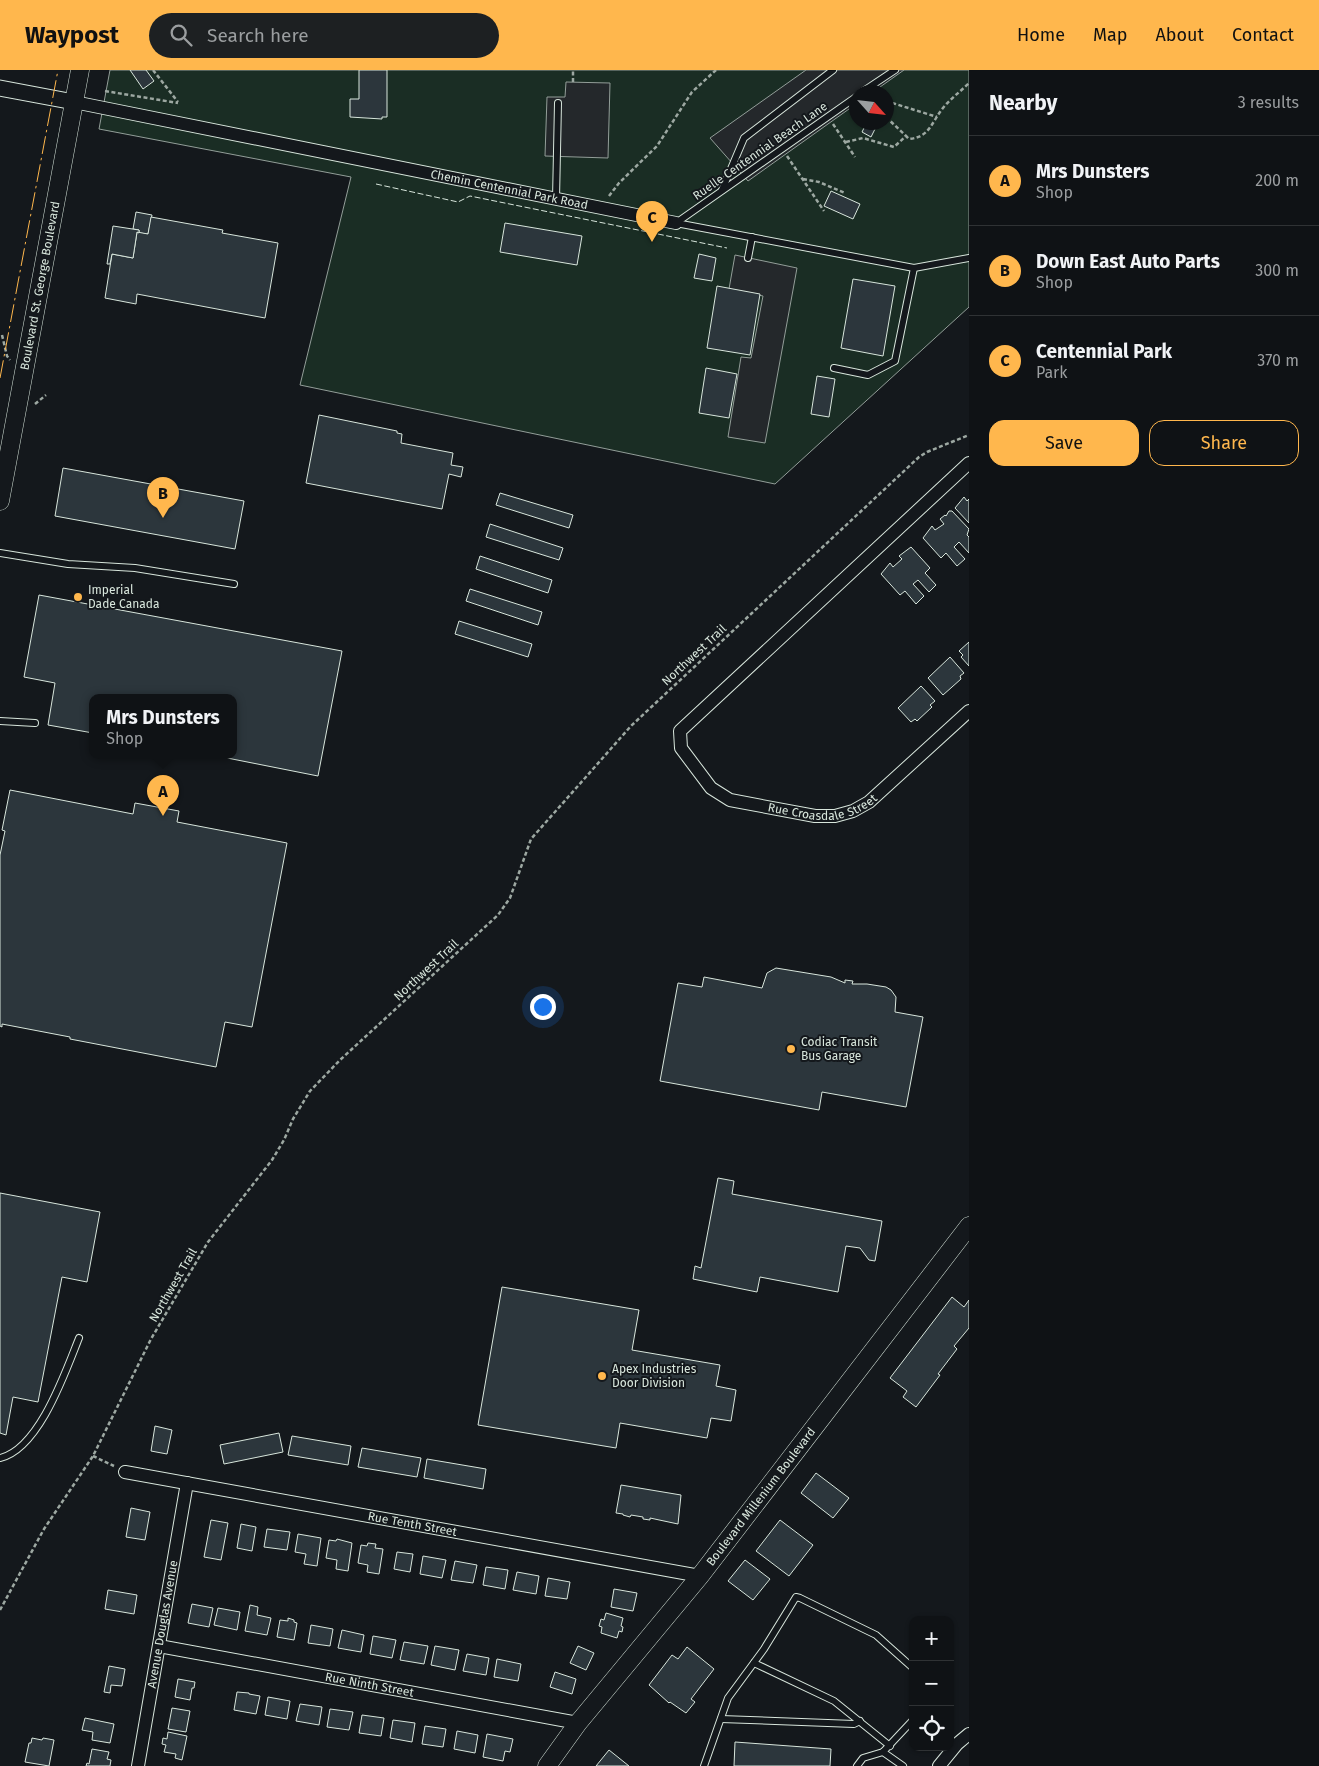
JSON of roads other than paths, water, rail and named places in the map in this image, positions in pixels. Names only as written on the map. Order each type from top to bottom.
[{"type":"main road","name":"Boulevard St. George Boulevard","points":[[0,502],[80,70]]},
{"type":"main road","name":"Boulevard Millenium Boulevard","points":[[550,1764],[578,1723],[700,1576],[969,1226]]},
{"type":"street","points":[[0,88],[74,102]]},
{"type":"street","name":"Chemin Centennial Park Road","points":[[74,102],[676,223]]},
{"type":"street","name":"Rue Croasdale Street","points":[[969,463],[680,731],[681,748],[711,788],[730,800],[815,816],[835,816],[853,811],[869,802],[969,711]]},
{"type":"street","name":"Rue Tenth Street","points":[[125,1472],[700,1576]]},
{"type":"street","name":"Avenue Douglas Avenue","points":[[138,1766],[187,1484]]},
{"type":"street","name":"Rue Ninth Street","points":[[159,1646],[578,1723]]},
{"type":"street","points":[[939,1766],[957,1744],[969,1734]]},
{"type":"lane","points":[[722,190],[744,138],[833,70]]},
{"type":"lane","points":[[872,85],[895,70]]},
{"type":"lane","name":"Ruelle Centennial Beach Lane","points":[[676,223],[849,102]]},
{"type":"lane","points":[[556,199],[558,103]]},
{"type":"lane","name":"Chemin Centennial Park Road","points":[[676,223],[914,268],[969,258]]},
{"type":"lane","points":[[748,258],[752,237]]},
{"type":"lane","points":[[834,368],[868,375],[895,361],[914,268]]},
{"type":"lane","points":[[0,553],[68,564],[135,568],[234,584]]},
{"type":"lane","points":[[0,721],[35,723]]},
{"type":"lane","points":[[0,1458],[19,1450],[36,1431],[62,1381],[79,1338]]},
{"type":"lane","points":[[704,1766],[728,1698],[754,1663],[796,1597],[876,1635],[909,1664]]},
{"type":"lane","points":[[754,1663],[831,1699],[890,1746]]},
{"type":"lane","points":[[721,1719],[854,1724],[860,1722]]},
{"type":"lane","points":[[857,1766],[863,1758],[883,1752],[909,1725]]},
{"type":"lane","points":[[883,1752],[903,1766]]},
{"type":"place","name":"Centennial Park","points":[[652,242]]},
{"type":"place","name":"Down East Auto Parts","points":[[163,518]]},
{"type":"place","name":"Imperial Dade Canada","points":[[78,597]]},
{"type":"place","name":"Mrs Dunsters","points":[[163,816]]},
{"type":"place","name":"Codiac Transit Bus Garage","points":[[791,1049]]},
{"type":"place","name":"Apex Industries Door Division","points":[[602,1376]]}]
